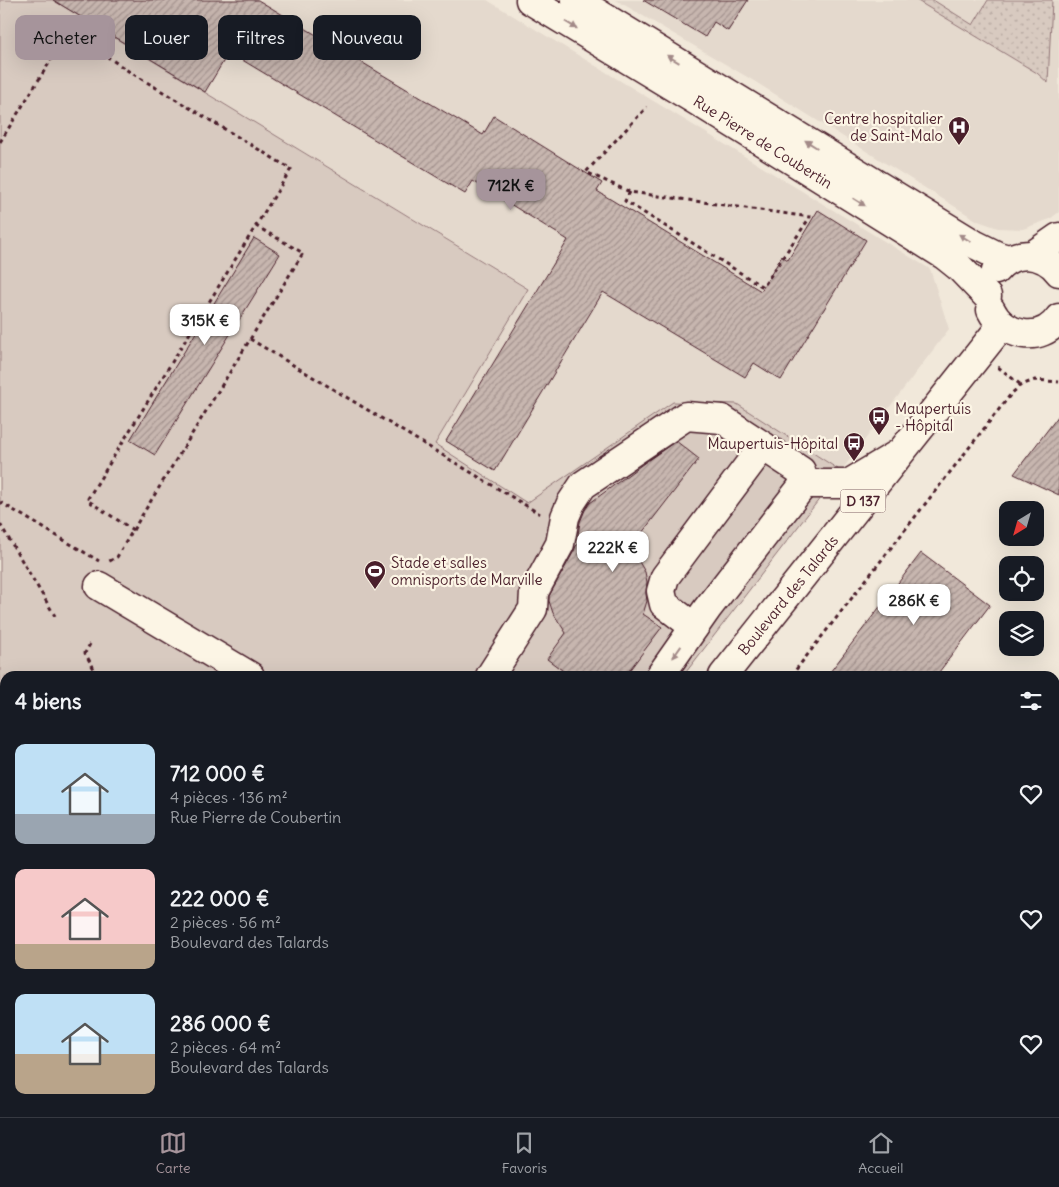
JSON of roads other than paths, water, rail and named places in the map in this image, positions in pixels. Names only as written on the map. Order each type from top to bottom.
[{"type":"main road","name":"Rue Pierre de Coubertin","points":[[530,0],[944,255],[959,267],[987,296]]},
{"type":"main road","name":"Rue Pierre de Coubertin","points":[[576,0],[974,244],[998,256],[1045,259],[1059,272]]},
{"type":"main road","points":[[1059,238],[999,266],[992,274],[987,296],[989,307],[994,317],[1002,326],[1012,332],[1036,334],[1048,329],[1059,318]]},
{"type":"main road","name":"Boulevard des Talards","points":[[727,671],[1002,326]]},
{"type":"main road","points":[[1036,334],[1059,348]]},
{"type":"main road","points":[[493,671],[533,609],[534,592],[560,544],[565,517],[571,503],[583,485],[686,416],[722,419],[801,471],[804,484]]},
{"type":"main road","points":[[694,627],[664,604],[661,591],[665,577],[763,446]]},
{"type":"main road","points":[[804,484],[848,484],[902,452]]},
{"type":"main road","points":[[663,671],[707,609],[804,484]]},
{"type":"main road","points":[[99,586],[242,671]]},
{"type":"place","name":"Centre hospitalier de Saint-Malo","points":[[959,146]]},
{"type":"place","name":"Maupertuis - Hôpital","points":[[879,436]]},
{"type":"place","name":"Maupertuis-Hôpital","points":[[854,462]]},
{"type":"place","name":"Stade et salles omnisports de Marville","points":[[375,590]]}]
